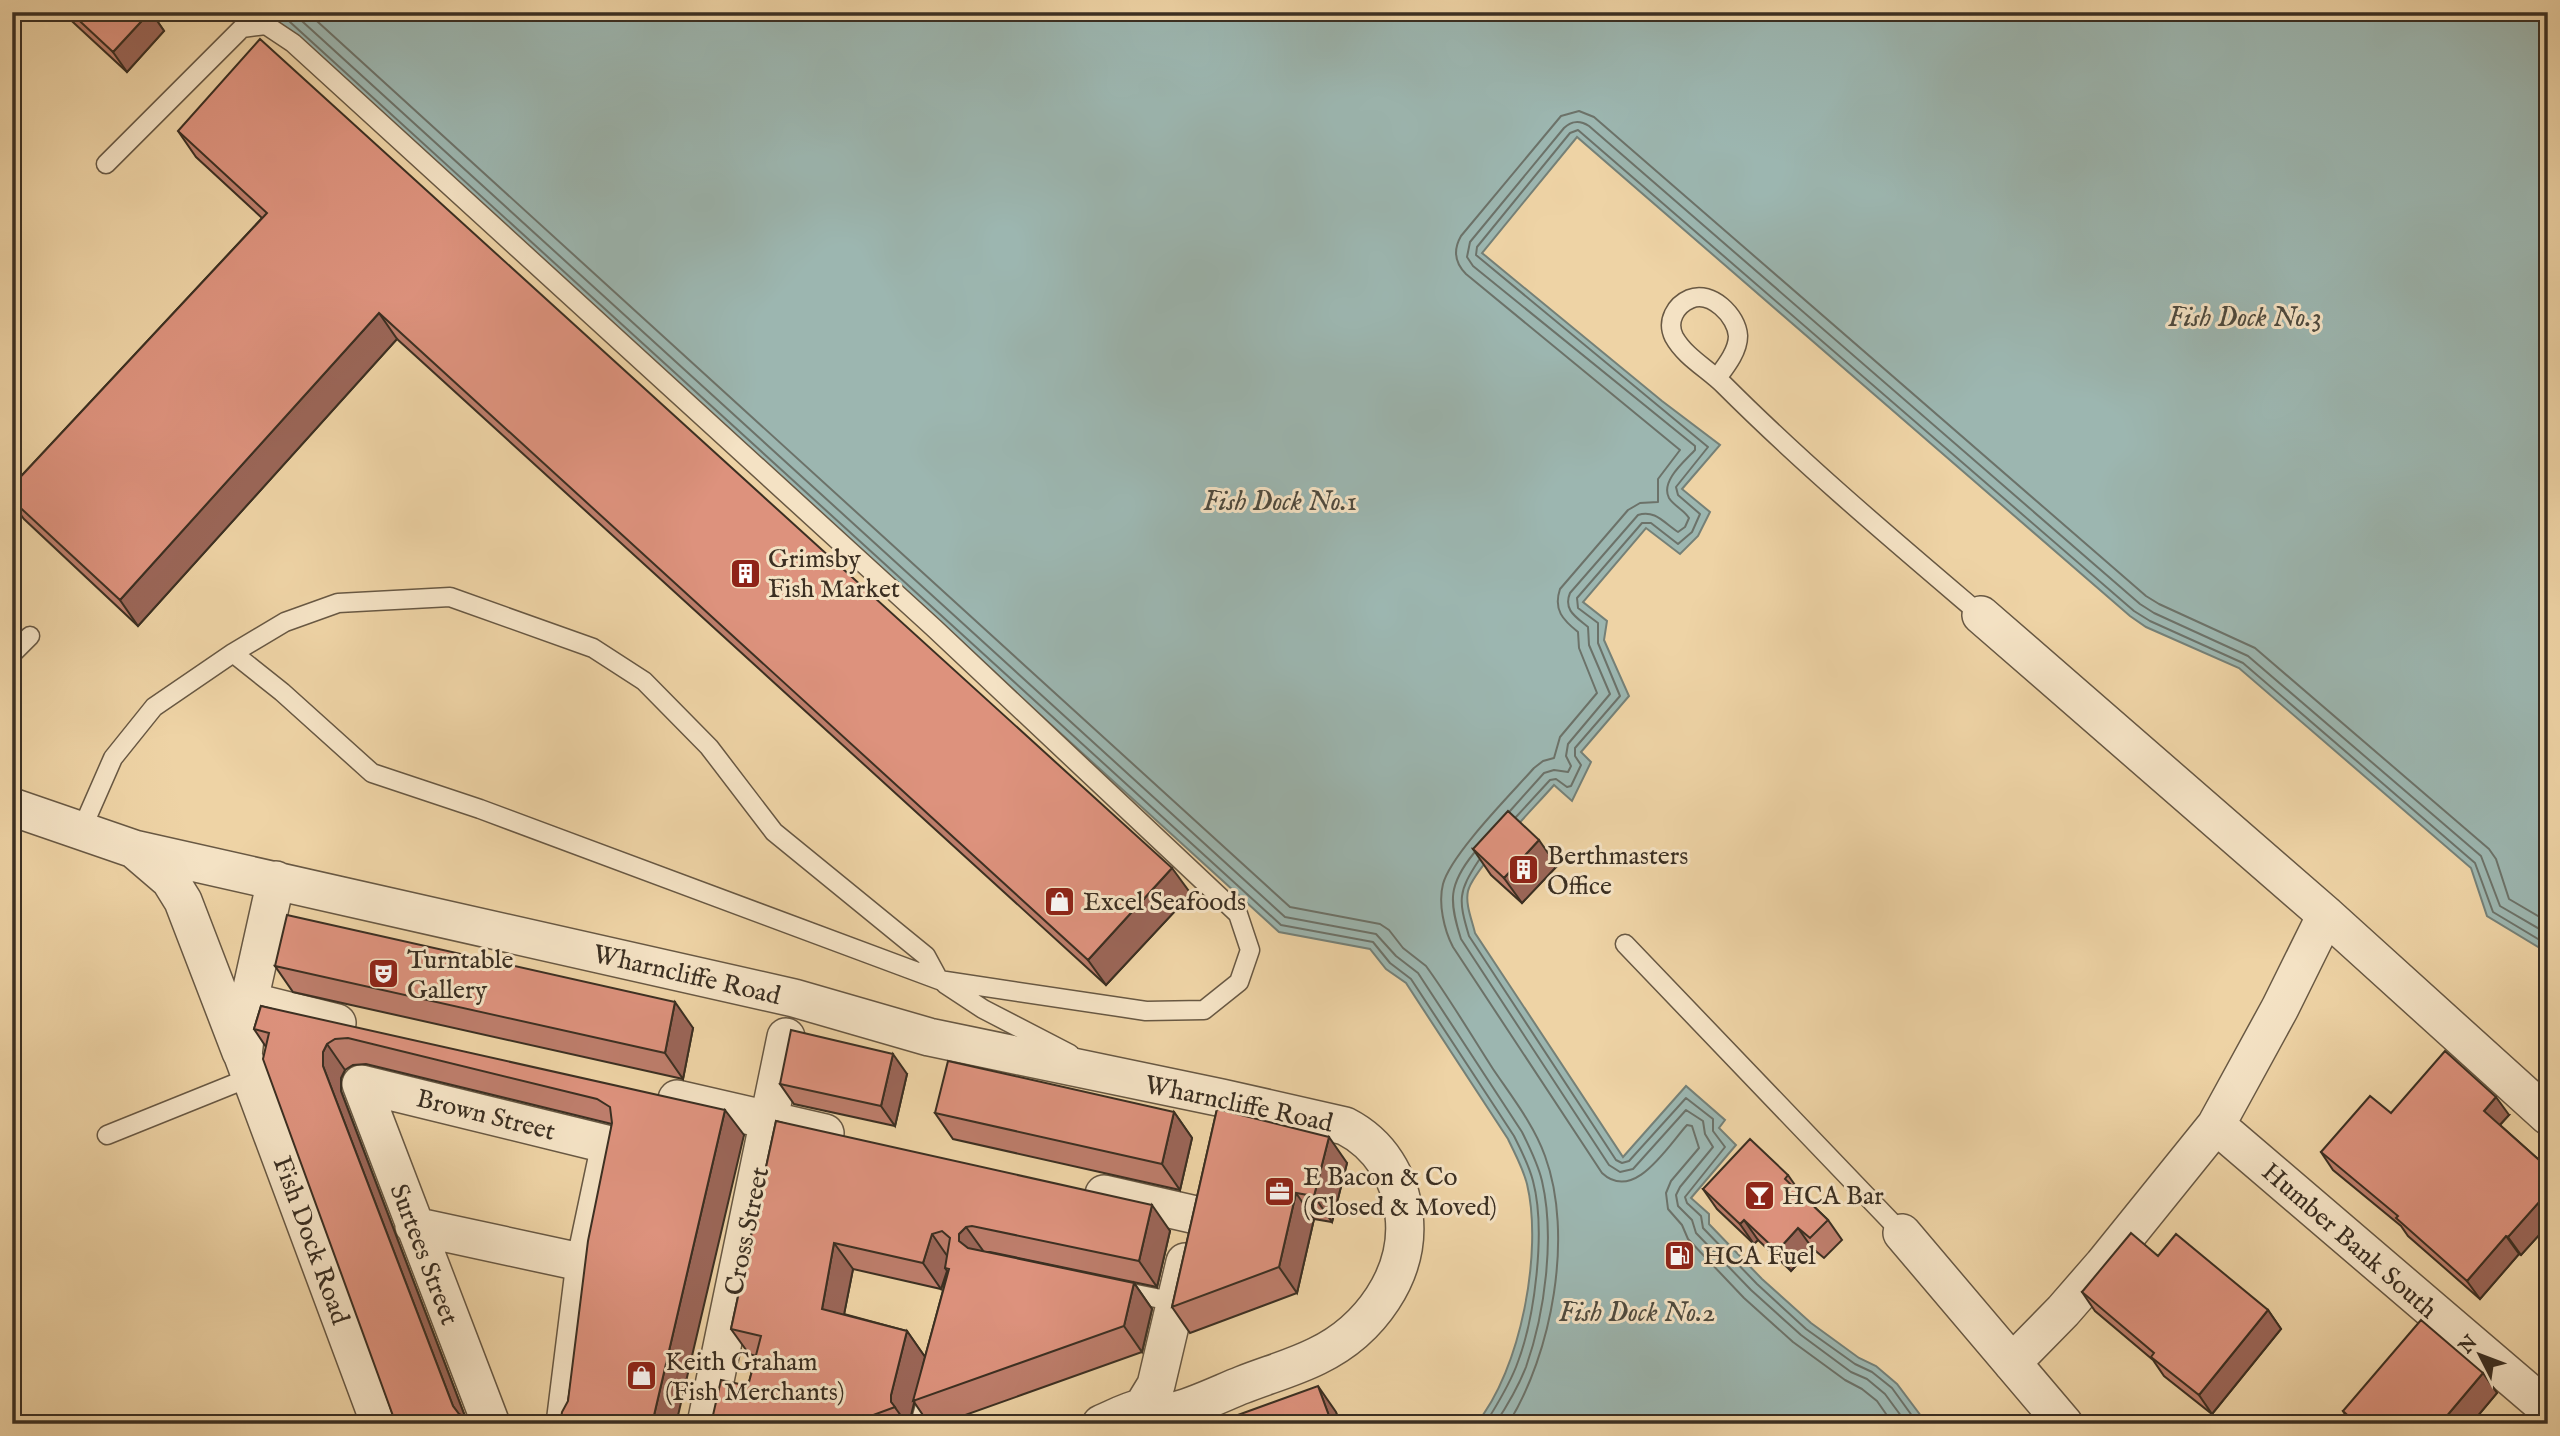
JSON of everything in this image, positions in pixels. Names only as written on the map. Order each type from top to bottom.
[{"type":"street","points":[[1981,615],[2326,915],[2548,1116]]},
{"type":"street","name":"Wharncliffe Road","points":[[12,807],[134,849],[794,998],[929,1037],[1345,1126],[1362,1135],[1380,1153],[1393,1174],[1402,1200],[1405,1222],[1403,1245],[1397,1270],[1385,1297],[1344,1340],[1317,1356],[1173,1411],[1142,1408]]},
{"type":"street","name":"Fish Dock Road","points":[[134,849],[170,880],[183,901],[380,1424]]},
{"type":"street","name":"Fish Dock Road","points":[[247,1066],[249,1001],[276,880]]},
{"type":"street","points":[[2012,1363],[2103,1265],[2216,1125],[2280,1008],[2326,915]]},
{"type":"street","points":[[249,1001],[368,1030]]},
{"type":"street","name":"Cross Street","points":[[706,1424],[786,1037]]},
{"type":"street","name":"Brown Street","points":[[361,1084],[610,1145],[585,1263]]},
{"type":"street","name":"Surtees Street","points":[[361,1084],[491,1424]]},
{"type":"street","points":[[648,1093],[862,1141]]},
{"type":"street","name":"Humber Bank South","points":[[2216,1125],[2548,1409]]},
{"type":"street","points":[[1101,1424],[1142,1408],[1156,1385],[1204,1179]]},
{"type":"street","points":[[1076,1188],[1196,1214]]},
{"type":"street","points":[[414,1226],[585,1263],[565,1424]]},
{"type":"street","points":[[1902,1233],[2064,1424]]},
{"type":"lane","points":[[106,164],[242,28],[266,25],[293,43],[934,628],[1238,914],[1250,950],[1239,982],[1204,1010],[1146,1011],[939,980],[480,808],[373,773],[282,692],[233,653]]},
{"type":"lane","points":[[1717,378],[1734,353],[1738,337],[1735,322],[1714,300],[1696,296],[1680,303],[1671,320],[1673,335],[1683,350],[1717,378],[1774,435],[1981,615]]},
{"type":"lane","points":[[81,831],[113,758],[154,707],[233,653],[285,622],[338,603],[450,597],[593,648],[644,681],[709,747],[774,832],[926,956],[939,980],[983,1009],[1109,1074]]},
{"type":"lane","points":[[12,654],[30,636]]},
{"type":"lane","points":[[1625,944],[1902,1233]]},
{"type":"lane","points":[[107,1135],[247,1066]]},
{"type":"lane","points":[[1108,1288],[1176,1302]]},
{"type":"lane","points":[[920,1424],[933,1372]]},
{"type":"water","points":[[268,12],[2548,12],[2548,953],[2487,916],[2471,868],[2239,668],[2146,627],[2130,616],[1577,137],[1482,253],[1662,401],[1720,445],[1682,489],[1710,512],[1698,536],[1680,554],[1646,528],[1583,602],[1607,621],[1604,640],[1629,696],[1581,752],[1591,762],[1572,801],[1554,785],[1481,868],[1468,891],[1467,901],[1475,933],[1623,1157],[1686,1086],[1725,1120],[1719,1128],[1736,1145],[1691,1198],[1709,1214],[1709,1224],[1762,1279],[1811,1323],[1859,1358],[1876,1366],[1897,1384],[1927,1424],[1476,1424],[1492,1401],[1505,1373],[1524,1309],[1532,1242],[1527,1184],[1508,1139],[1406,983],[1386,969],[1370,949],[1279,932]]},
{"type":"building","points":[[70,12],[150,12],[113,52]]},
{"type":"building","name":"Grimsby Fish Market","points":[[260,39],[1172,868],[1088,960],[379,313],[120,600],[12,500],[12,486],[267,213],[178,131]]},
{"type":"building","points":[[1508,811],[1539,840],[1504,878],[1473,849]]},
{"type":"building","points":[[287,915],[675,1002],[665,1053],[275,966]]},
{"type":"building","points":[[261,1006],[725,1110],[652,1424],[560,1424],[568,1401],[588,1241],[612,1123],[610,1107],[597,1099],[348,1038],[335,1039],[327,1044],[323,1052],[323,1066],[453,1406],[465,1417],[468,1424],[396,1424],[263,1059],[269,1033],[254,1029]]},
{"type":"building","points":[[791,1030],[893,1054],[881,1106],[780,1084]]},
{"type":"building","points":[[2445,1051],[2496,1097],[2484,1111],[2548,1168],[2548,1192],[2467,1281],[2396,1218],[2398,1216],[2321,1152],[2370,1096],[2391,1113]]},
{"type":"building","points":[[948,1061],[1174,1112],[1162,1164],[935,1113]]},
{"type":"building","points":[[1217,1109],[1329,1137],[1314,1196],[1296,1193],[1279,1267],[1172,1307]]},
{"type":"building","points":[[776,1121],[1152,1205],[1139,1261],[972,1226],[966,1227],[959,1234],[959,1241],[968,1248],[1134,1283],[1124,1326],[913,1401],[949,1269],[945,1268],[950,1238],[942,1231],[932,1234],[923,1263],[834,1243],[822,1309],[907,1331],[891,1395],[891,1402],[895,1407],[849,1424],[711,1424],[721,1380],[748,1386],[761,1336],[731,1329]]},
{"type":"building","points":[[1750,1139],[1788,1175],[1785,1179],[1828,1220],[1810,1238],[1798,1228],[1777,1251],[1744,1220],[1740,1224],[1703,1189]]},
{"type":"building","points":[[2131,1233],[2158,1256],[2176,1234],[2268,1310],[2199,1395],[2151,1357],[2154,1353],[2082,1292]]},
{"type":"building","points":[[2421,1320],[2483,1373],[2440,1424],[2357,1424],[2343,1411]]},
{"type":"building","points":[[1318,1386],[1332,1424],[1213,1424]]},
{"type":"place","name":"Grimsby Fish Market","points":[[745,573]]},
{"type":"place","name":"Berthmasters Office","points":[[1524,870]]},
{"type":"place","name":"Excel Seafoods","points":[[1060,901]]},
{"type":"place","name":"Turntable Gallery","points":[[384,974]]},
{"type":"place","name":"E Bacon & Co (Closed & Moved)","points":[[1280,1191]]},
{"type":"place","name":"HCA Bar","points":[[1759,1195]]},
{"type":"place","name":"HCA Fuel","points":[[1680,1255]]},
{"type":"place","name":"Keith Graham (Fish Merchants)","points":[[642,1376]]},
{"type":"water label","name":"Fish Dock No.3","points":[[2245,316]]},
{"type":"water label","name":"Fish Dock No.1","points":[[1280,500]]},
{"type":"water label","name":"Fish Dock No.2","points":[[1637,1311]]}]
